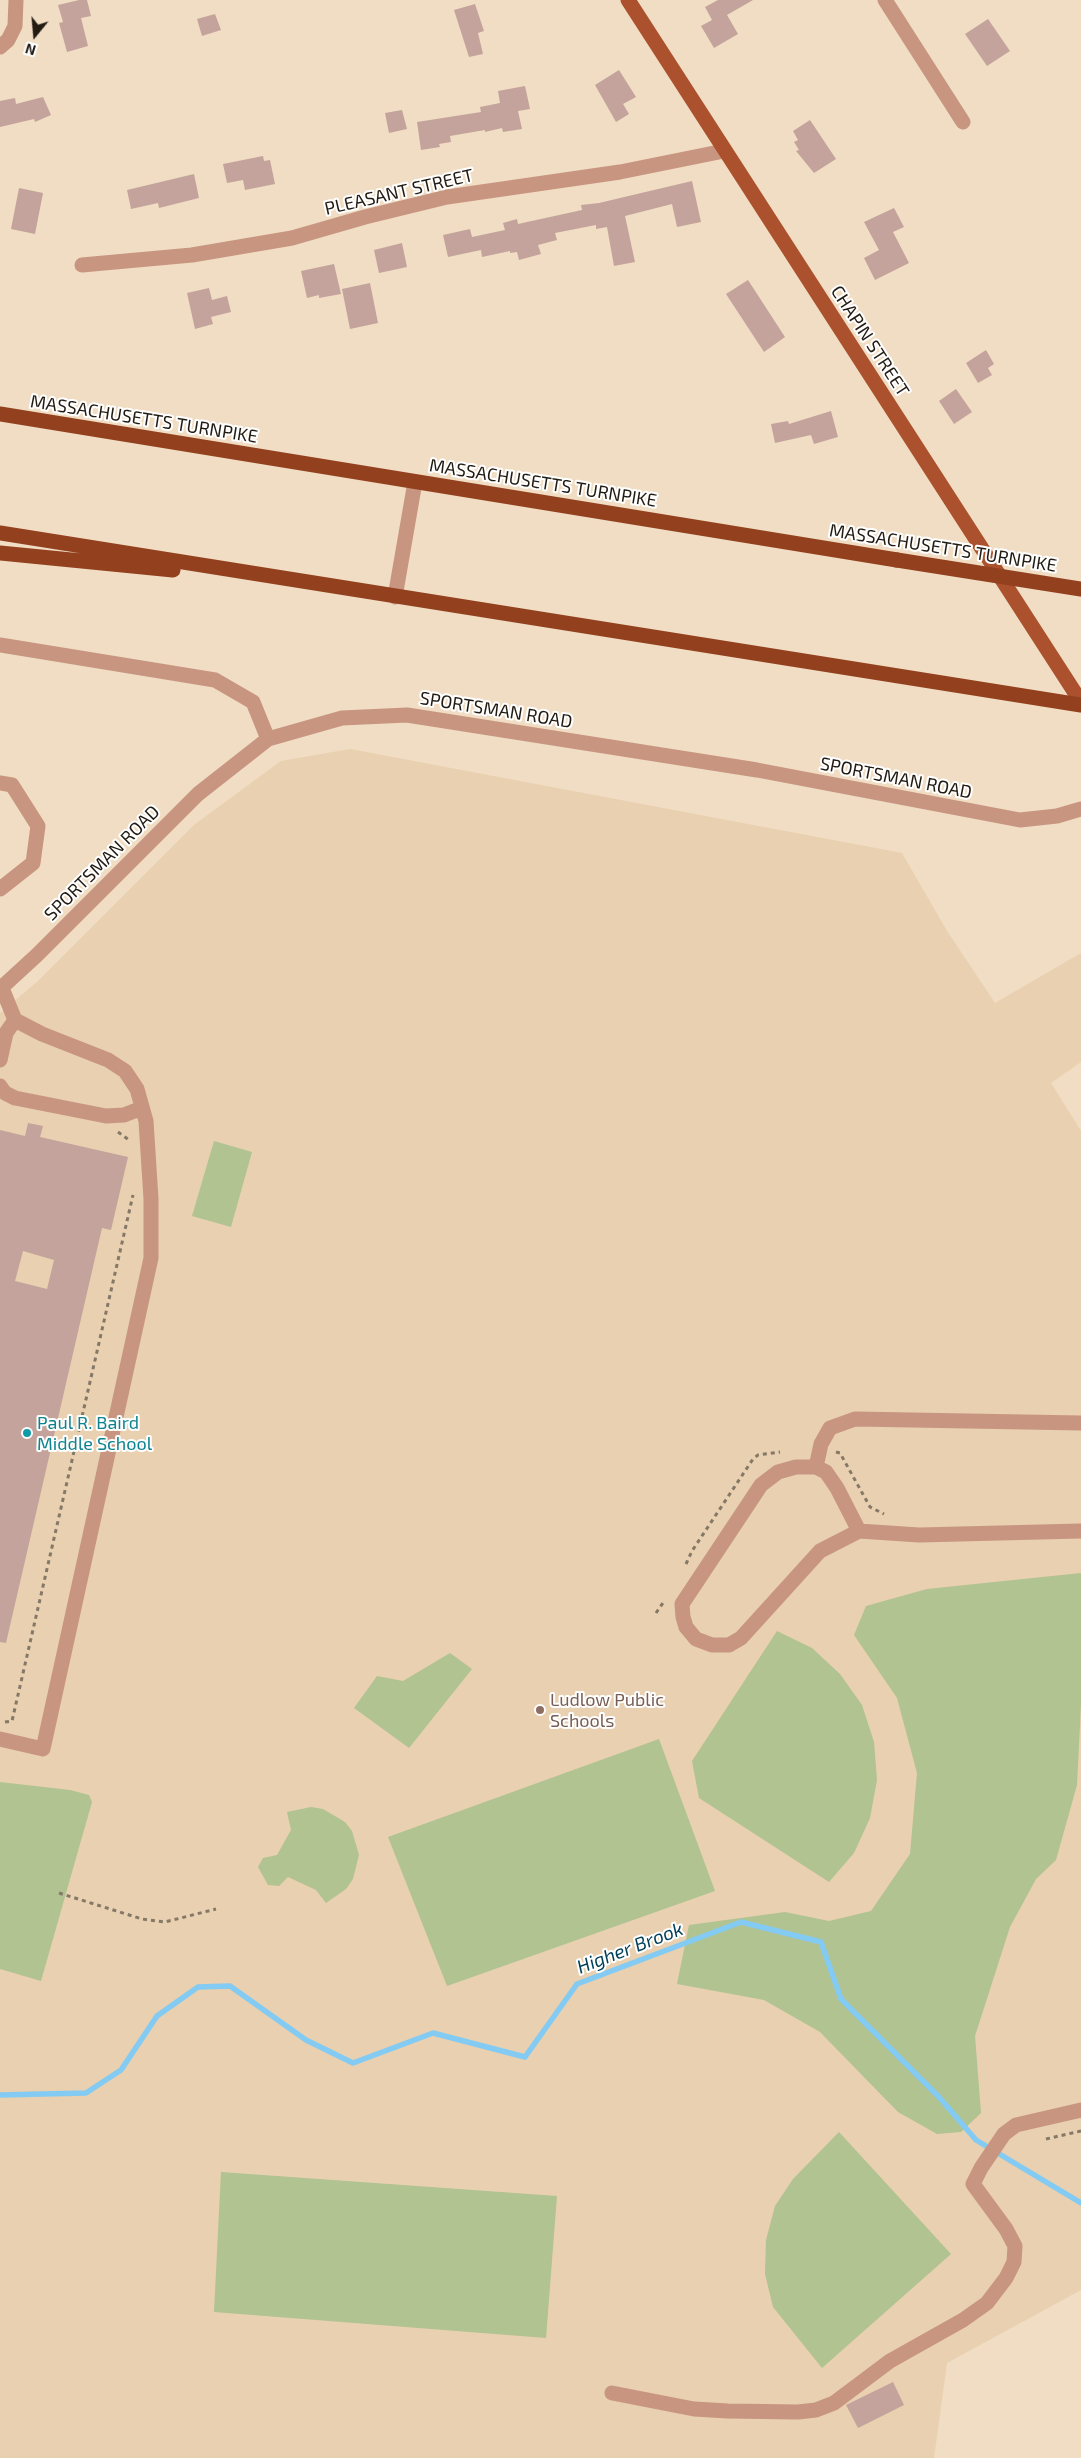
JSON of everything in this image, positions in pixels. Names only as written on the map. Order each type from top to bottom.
[{"type":"highway","name":"MASSACHUSETTS TURNPIKE","points":[[0,414],[1081,589]]},
{"type":"highway","points":[[0,533],[283,580],[1000,693],[1081,704]]},
{"type":"highway","points":[[0,553],[283,580]]},
{"type":"main road","name":"CHAPIN STREET","points":[[628,0],[1081,704]]},
{"type":"street","points":[[0,47],[8,40],[15,26],[16,0]]},
{"type":"street","points":[[886,0],[963,122]]},
{"type":"street","name":"PLEASANT STREET","points":[[82,265],[192,254],[292,238],[365,217],[447,197],[620,172],[724,151]]},
{"type":"street","points":[[395,597],[414,482]]},
{"type":"street","points":[[0,645],[215,680],[253,702],[268,740]]},
{"type":"street","name":"SPORTSMAN ROAD","points":[[1,988],[37,956],[198,794],[268,740],[342,718],[407,716],[757,770],[1020,820],[1057,816],[1081,809]]},
{"type":"street","points":[[0,783],[12,785],[38,826],[33,863],[0,889]]},
{"type":"street","points":[[0,1739],[43,1749],[151,1258],[151,1199],[146,1121],[137,1089],[125,1071],[108,1060],[42,1034],[15,1020],[1,988]]},
{"type":"street","points":[[0,1060],[6,1033],[15,1020]]},
{"type":"street","points":[[0,1086],[5,1093],[15,1098],[106,1116],[124,1114],[142,1108]]},
{"type":"street","points":[[816,1467],[821,1444],[830,1428],[855,1419],[1081,1423]]},
{"type":"street","points":[[859,1531],[837,1488],[826,1472],[816,1467],[796,1468],[778,1472],[761,1485],[682,1604],[682,1617],[686,1627],[696,1639],[712,1646],[729,1645],[741,1638],[820,1552],[859,1531],[919,1535],[1081,1531]]},
{"type":"street","points":[[612,2393],[694,2408],[728,2411],[798,2412],[816,2410],[834,2403],[890,2361],[963,2320],[987,2303],[1006,2278],[1014,2262],[1015,2246],[1006,2229],[973,2184],[981,2168],[1004,2134],[1016,2126],[1081,2110]]},
{"type":"path","points":[[111,1131],[129,1139],[132,1144]]},
{"type":"path","points":[[0,1724],[12,1721],[134,1190]]},
{"type":"path","points":[[59,1893],[142,1919],[165,1922],[216,1909]]},
{"type":"path","points":[[1046,2139],[1081,2131]]},
{"type":"shaded area","name":"Ludlow Public Schools","points":[[350,749],[902,853],[947,931],[995,1003],[1081,953],[1081,1062],[1051,1083],[1081,1131],[1081,2290],[947,2363],[934,2458],[0,2458],[0,1013],[37,982],[194,825],[281,761]]},
{"type":"green space","points":[[214,1141],[252,1152],[231,1227],[192,1216]]},
{"type":"green space","points":[[1081,1573],[1081,1704],[1077,1785],[1056,1860],[1036,1879],[1010,1927],[975,2036],[981,2113],[961,2132],[937,2134],[898,2112],[820,2032],[764,2000],[677,1984],[689,1925],[785,1912],[829,1921],[871,1911],[910,1854],[917,1773],[897,1698],[854,1635],[866,1606],[927,1589]]},
{"type":"green space","points":[[777,1631],[812,1648],[840,1674],[862,1705],[874,1742],[877,1780],[870,1818],[854,1853],[829,1882],[699,1798],[692,1761]]},
{"type":"green space","points":[[450,1653],[472,1669],[409,1748],[354,1708],[377,1676],[403,1681]]},
{"type":"green space","points":[[659,1739],[715,1891],[447,1986],[388,1837]]},
{"type":"green space","points":[[0,1782],[70,1790],[89,1795],[92,1802],[41,1981],[0,1969]]},
{"type":"green space","points":[[311,1807],[323,1809],[345,1822],[352,1831],[359,1855],[353,1879],[346,1889],[326,1903],[316,1890],[288,1877],[279,1886],[268,1885],[258,1867],[263,1858],[277,1855],[291,1830],[287,1812]]},
{"type":"green space","points":[[839,2132],[951,2254],[822,2368],[773,2307],[765,2274],[766,2240],[775,2206],[793,2179]]},
{"type":"green space","points":[[221,2172],[557,2196],[546,2338],[214,2312]]},
{"type":"building","points":[[87,0],[91,16],[81,18],[88,46],[67,52],[59,23],[63,22],[58,5]]},
{"type":"building","points":[[718,0],[753,0],[727,15],[738,34],[714,48],[701,26],[712,20],[705,7]]},
{"type":"building","points":[[475,4],[484,31],[478,33],[483,54],[469,57],[454,10]]},
{"type":"building","points":[[215,14],[221,30],[202,36],[197,19]]},
{"type":"building","points":[[988,19],[1010,51],[987,66],[965,34]]},
{"type":"building","points":[[619,70],[636,97],[623,104],[629,114],[616,122],[595,85]]},
{"type":"building","points":[[525,86],[530,109],[518,111],[522,129],[503,132],[502,128],[450,136],[451,142],[439,144],[440,147],[421,150],[417,122],[481,112],[480,107],[500,103],[498,91]]},
{"type":"building","points":[[43,97],[51,115],[35,122],[34,119],[0,127],[0,101],[15,98],[16,104]]},
{"type":"building","points":[[402,110],[407,129],[389,133],[385,113]]},
{"type":"building","points":[[810,120],[836,159],[814,173],[796,151],[799,150],[794,142],[798,140],[793,131]]},
{"type":"building","points":[[263,156],[264,161],[270,160],[275,184],[245,190],[243,180],[227,183],[223,164]]},
{"type":"building","points":[[194,174],[199,198],[159,208],[158,203],[131,209],[127,190]]},
{"type":"building","points":[[692,181],[701,222],[677,227],[672,204],[625,216],[635,262],[614,266],[607,227],[596,229],[596,225],[555,233],[557,240],[538,245],[541,254],[519,260],[517,252],[510,253],[510,251],[482,257],[481,250],[448,257],[443,235],[470,229],[472,237],[505,230],[503,223],[517,219],[518,224],[582,210],[581,205],[599,203]]},
{"type":"building","points":[[19,188],[43,193],[35,234],[11,229]]},
{"type":"building","points":[[894,208],[904,227],[893,232],[909,263],[875,280],[864,258],[879,250],[864,222]]},
{"type":"building","points":[[402,243],[407,267],[379,273],[374,250]]},
{"type":"building","points":[[334,264],[341,294],[319,298],[319,295],[307,298],[301,271]]},
{"type":"building","points":[[748,280],[785,337],[764,352],[726,294]]},
{"type":"building","points":[[370,283],[378,323],[350,329],[342,289]]},
{"type":"building","points":[[209,288],[212,300],[227,296],[231,312],[211,317],[213,324],[195,329],[187,293]]},
{"type":"building","points":[[986,350],[994,364],[988,368],[992,375],[978,383],[966,363]]},
{"type":"building","points":[[956,389],[972,412],[954,424],[939,401]]},
{"type":"building","points":[[831,411],[838,437],[814,444],[811,435],[775,443],[771,424],[788,421],[789,424]]},
{"type":"building","name":"Paul R. Baird Middle School","points":[[28,1123],[43,1126],[40,1137],[128,1157],[111,1230],[102,1228],[6,1643],[0,1642],[0,1130],[25,1136]],"holes":[[[23,1251],[54,1260],[47,1289],[15,1281]]]},
{"type":"building","points":[[893,2382],[904,2405],[858,2428],[846,2405]]},
{"type":"waterway","name":"Higher Brook","points":[[0,2095],[86,2093],[121,2070],[157,2016],[198,1987],[230,1986],[306,2040],[353,2063],[433,2033],[525,2057],[577,1984],[741,1922],[821,1942],[841,1999],[938,2096],[976,2140],[1081,2203]]},
{"type":"place","name":"Paul R. Baird Middle School","points":[[27,1433]]},
{"type":"place","name":"Ludlow Public Schools","points":[[540,1710]]}]
